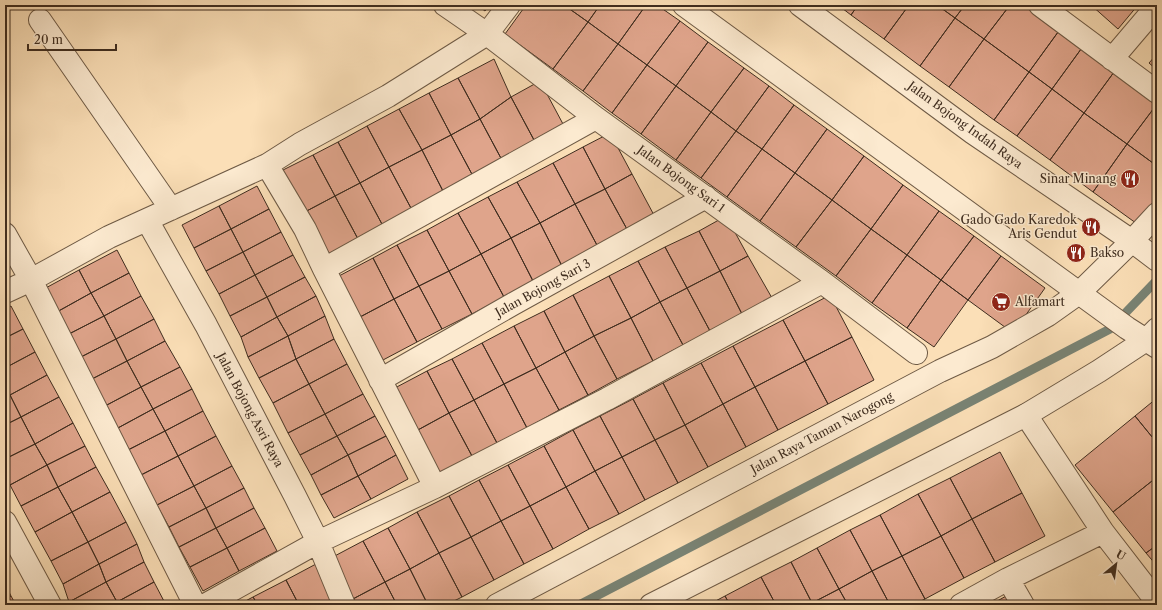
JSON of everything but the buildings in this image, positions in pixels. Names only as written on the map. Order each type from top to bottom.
[{"type":"street","name":"Jalan Bojong Sari 1","points":[[445,5],[487,34],[596,118],[822,282],[916,353]]},
{"type":"street","points":[[5,292],[31,280],[72,256],[109,237],[267,165],[300,144],[388,96],[487,34],[509,5]]},
{"type":"street","points":[[684,5],[1127,328],[1154,339]]},
{"type":"street","name":"Jalan Bojong Indah Raya","points":[[800,5],[973,133],[1145,251]]},
{"type":"street","points":[[1040,5],[1157,92]]},
{"type":"street","points":[[1112,59],[1157,6]]},
{"type":"street","points":[[40,20],[171,209]]},
{"type":"street","points":[[324,270],[596,118]]},
{"type":"street","points":[[267,165],[305,229],[324,270],[435,487]]},
{"type":"street","name":"Jalan Bojong Sari 3","points":[[380,380],[706,197]]},
{"type":"street","name":"Jalan Raya Taman Narogong","points":[[497,605],[940,371],[992,347],[1048,315],[1088,299],[1145,251],[1157,214]]},
{"type":"street","name":"Jalan Bojong Asri Raya","points":[[147,220],[206,325],[295,496],[318,542],[344,605]]},
{"type":"street","points":[[5,234],[31,280],[195,605]]},
{"type":"street","points":[[205,605],[318,542],[435,487],[607,398],[822,282]]},
{"type":"street","points":[[651,605],[1026,415],[1154,339]]},
{"type":"street","points":[[1026,415],[1103,532],[1157,602]]},
{"type":"street","points":[[5,522],[50,605]]},
{"type":"street","points":[[960,605],[1008,579],[1103,532]]},
{"type":"street","points":[[1008,579],[1023,605]]},
{"type":"waterway","points":[[579,605],[1110,329],[1157,280]]},
{"type":"place","name":"Sinar Minang","points":[[1130,179]]},
{"type":"place","name":"Gado Gado Karedok Aris Gendut","points":[[1091,227]]},
{"type":"place","name":"Bakso","points":[[1076,253]]},
{"type":"place","name":"Alfamart","points":[[1001,302]]}]
